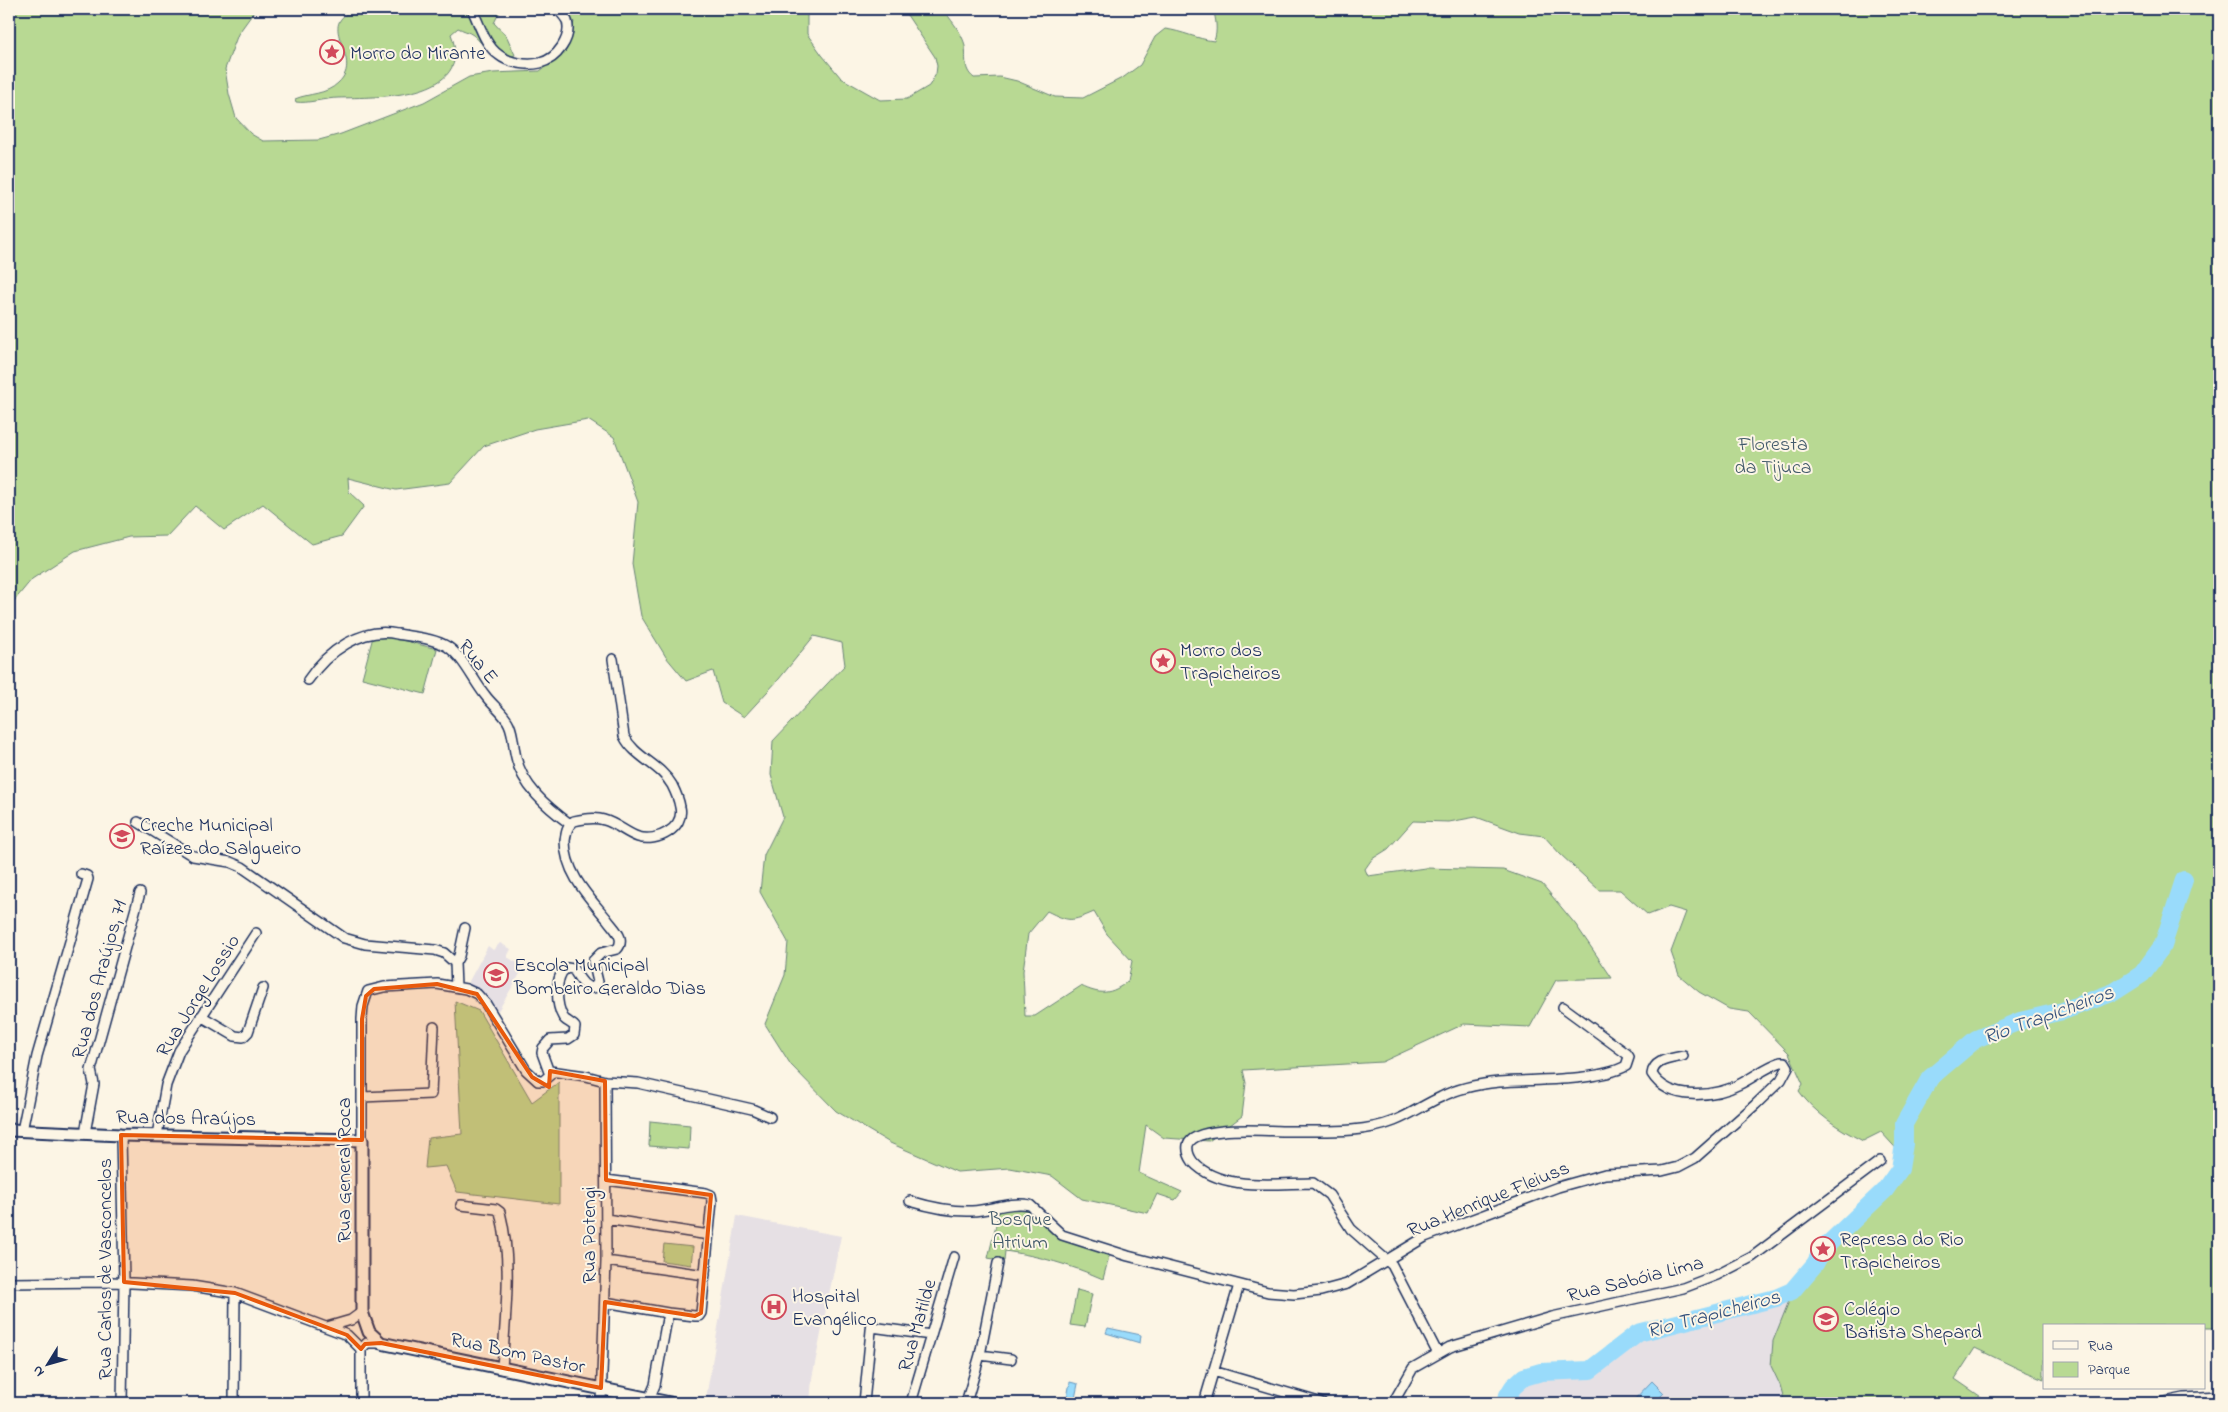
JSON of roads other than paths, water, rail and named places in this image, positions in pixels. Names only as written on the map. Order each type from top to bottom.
[{"type":"street","points":[[472,9],[489,44],[498,55],[509,61],[540,63],[550,58],[564,43],[568,33],[566,20],[558,9]]},
{"type":"street","name":"Rua E","points":[[308,680],[331,654],[369,633],[389,632],[428,640],[448,648],[459,659],[485,696],[509,723],[516,759],[530,788],[547,806],[570,824]]},
{"type":"street","points":[[465,928],[459,956],[455,963],[456,987],[477,994],[486,1004],[532,1077],[543,1081],[550,1075],[550,1071],[543,1058],[543,1048],[550,1040],[570,1038],[575,1030],[574,1026],[562,1016],[557,986],[560,975],[567,968],[573,969],[582,983],[588,988],[598,986],[593,961],[601,953],[617,949],[621,943],[620,937],[613,927],[581,887],[568,862],[566,836],[570,824],[582,819],[604,820],[639,838],[654,838],[665,834],[675,827],[680,817],[681,807],[667,779],[630,746],[624,736],[613,659]]},
{"type":"street","points":[[138,822],[193,856],[230,862],[242,867],[344,938],[365,944],[435,950],[444,953],[455,963]]},
{"type":"street","points":[[22,1131],[37,1056],[88,880],[88,876],[81,874]]},
{"type":"street","name":"Rua dos Araújos, 71","points":[[85,1133],[94,1084],[91,1070],[140,893]]},
{"type":"street","name":"Rua Jorge Lossio","points":[[157,1135],[170,1069],[178,1051],[256,933]]},
{"type":"street","name":"Rua General Roca","points":[[381,1343],[369,1332],[362,1312],[363,1006],[368,991],[384,987],[437,984],[456,987]]},
{"type":"street","points":[[201,1016],[236,1036],[243,1036],[248,1032],[263,988]]},
{"type":"street","points":[[1437,1352],[1392,1265],[1351,1229],[1328,1195],[1320,1188],[1313,1184],[1236,1182],[1215,1176],[1200,1170],[1191,1160],[1187,1148],[1190,1141],[1204,1133],[1224,1130],[1286,1132],[1361,1129],[1393,1122],[1442,1096],[1475,1086],[1582,1076],[1618,1070],[1626,1066],[1629,1062],[1627,1054],[1563,1007]]},
{"type":"street","points":[[362,1097],[431,1094],[434,1027]]},
{"type":"street","name":"Rua Henrique Fleiuss","points":[[910,1201],[938,1209],[972,1211],[1012,1204],[1030,1205],[1062,1236],[1128,1256],[1268,1292],[1294,1294],[1321,1291],[1347,1284],[1425,1237],[1581,1179],[1605,1174],[1662,1171],[1678,1168],[1695,1158],[1755,1105],[1780,1080],[1788,1067],[1785,1062],[1781,1062],[1739,1085],[1723,1090],[1692,1094],[1677,1092],[1665,1087],[1652,1074],[1653,1068],[1660,1062],[1683,1056]]},
{"type":"street","points":[[550,1071],[586,1076],[605,1082],[644,1084],[752,1109],[770,1117]]},
{"type":"street","name":"Rua Potengi","points":[[601,1403],[606,1262],[605,1082]]},
{"type":"street","name":"Rua dos Araújos","points":[[9,1130],[121,1135],[362,1140]]},
{"type":"street","name":"Rua Carlos de Vasconcelos","points":[[121,1135],[124,1282],[122,1403]]},
{"type":"street","name":"Rua Sabóia Lima","points":[[1393,1403],[1413,1368],[1437,1352],[1552,1317],[1683,1288],[1717,1275],[1752,1257],[1880,1161]]},
{"type":"street","points":[[605,1302],[668,1313],[699,1316],[701,1313],[712,1201],[711,1195],[706,1193],[606,1180]]},
{"type":"street","points":[[461,1205],[496,1209],[500,1212],[506,1236],[508,1262],[502,1369]]},
{"type":"street","points":[[606,1219],[709,1235]]},
{"type":"street","name":"Rua Matilde","points":[[911,1403],[954,1257]]},
{"type":"street","points":[[606,1262],[705,1275]]},
{"type":"street","points":[[966,1403],[980,1355],[998,1263]]},
{"type":"street","points":[[9,1283],[124,1282],[192,1286],[235,1293],[347,1335],[361,1349],[361,1403]]},
{"type":"street","points":[[1204,1403],[1239,1285]]},
{"type":"street","points":[[234,1403],[235,1293]]},
{"type":"street","points":[[327,1327],[351,1320],[362,1312]]},
{"type":"street","points":[[649,1399],[654,1385],[668,1313]]},
{"type":"street","points":[[864,1403],[872,1324],[930,1335]]},
{"type":"street","name":"Rua Bom Pastor","points":[[361,1349],[367,1343],[381,1343],[670,1403]]},
{"type":"street","points":[[980,1355],[1011,1359]]},
{"type":"street","points":[[1213,1371],[1322,1403]]},
{"type":"street","points":[[2160,1403],[2184,1398],[2219,1396]]},
{"type":"water","points":[[1108,1328],[1141,1335],[1140,1343],[1106,1333]]},
{"type":"water","points":[[1652,1381],[1664,1393],[1654,1403],[1631,1403]]},
{"type":"water","points":[[1070,1382],[1078,1384],[1074,1403],[1066,1403]]},
{"type":"waterway","name":"Rio Trapicheiros","points":[[1506,1403],[1513,1387],[1524,1377],[1541,1372],[1590,1370],[1638,1333],[1776,1298],[1792,1291],[1815,1264],[1823,1249],[1885,1190],[1900,1169],[1904,1144],[1904,1124],[1930,1078],[1976,1039],[2020,1021],[2063,1011],[2114,992],[2142,974],[2163,945],[2184,880]]},
{"type":"place","name":"Morro do Mirante","points":[[332,52]]},
{"type":"place","name":"Morro dos Trapicheiros","points":[[1163,661]]},
{"type":"place","name":"Creche Municipal Raízes do Salgueiro","points":[[122,836]]},
{"type":"place","name":"Escola Municipal Bombeiro Geraldo Dias","points":[[496,975]]},
{"type":"place","name":"Represa do Rio Trapicheiros","points":[[1823,1249]]},
{"type":"place","name":"Hospital Evangélico","points":[[774,1307]]},
{"type":"place","name":"Colégio Batista Shepard","points":[[1826,1319]]},
{"type":"park label","name":"Floresta da Tijuca","points":[[1773,454]]},
{"type":"park label","name":"Bosque Atrium","points":[[1020,1230]]}]
